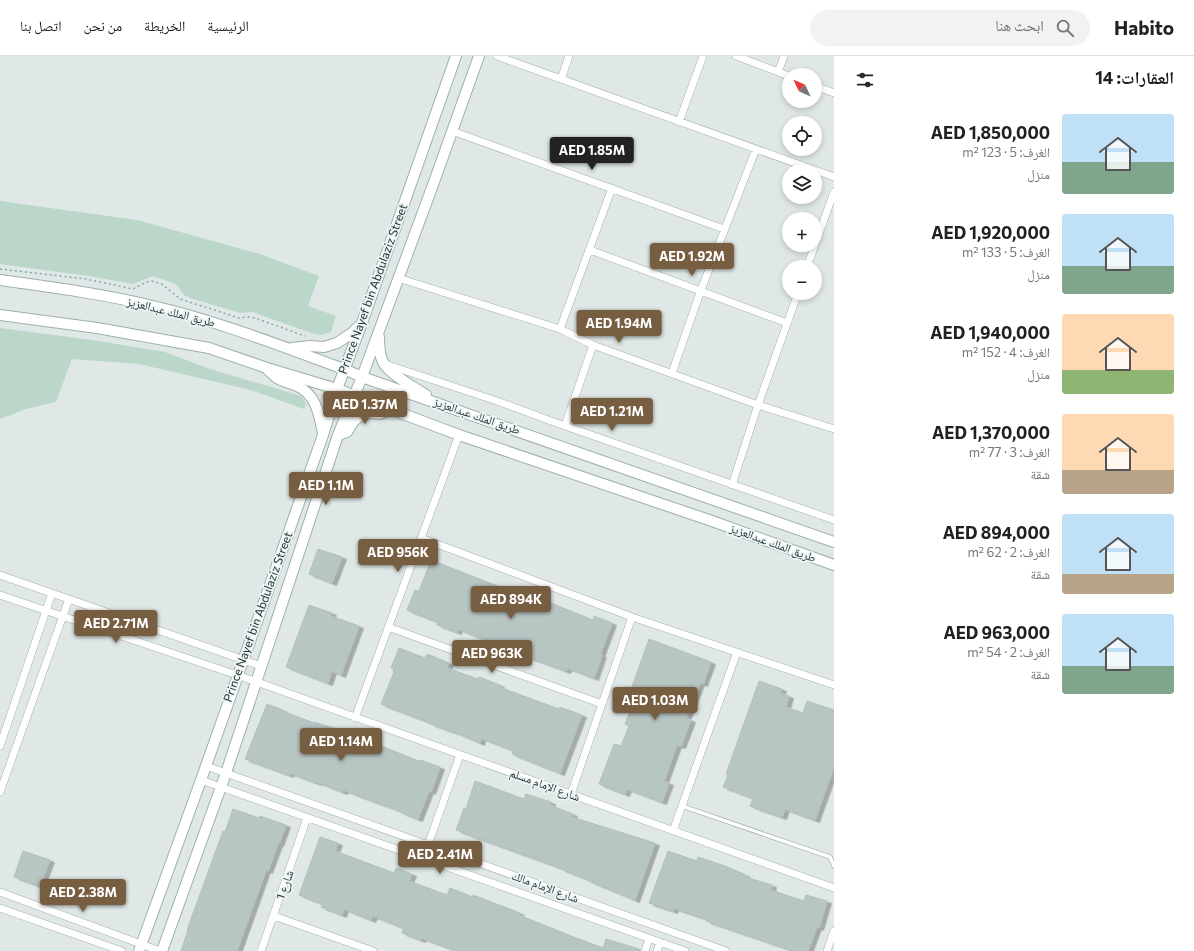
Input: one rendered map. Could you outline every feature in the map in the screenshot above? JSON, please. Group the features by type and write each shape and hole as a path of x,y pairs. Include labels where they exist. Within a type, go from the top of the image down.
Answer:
{"main road":[{"name":"Prince Nayef bin Abdulaziz Street","path":"140,948 206,766 323,435 344,369 362,323 456,56"},
{"name":"Prince Nayef bin Abdulaziz Street","path":"161,951 226,773 338,435 355,395 479,56"},
{"name":"طريق الملك عبدالعزيز","path":"0,280 92,294 154,306 218,324 834,542"},
{"name":"طريق الملك عبدالعزيز","path":"0,314 97,328 209,348 267,368 355,395 459,435 704,518 834,565"},
{"path":"288,349 310,346 324,347 337,342 352,333 362,323"},
{"path":"380,327 378,349 383,363 393,373 438,402"},
{"path":"267,368 278,379 298,386 312,398 316,405 323,435"},
{"path":"338,435 347,432 353,422 361,415 370,412 380,414 391,409"}],"street":[{"path":"497,56 834,177"},
{"path":"561,79 568,56"},
{"path":"679,122 704,56"},
{"path":"736,56 782,73"},
{"path":"778,72 784,56"},
{"path":"822,89 834,93"},
{"path":"452,131 724,229"},
{"path":"672,373 701,290 756,149"},
{"path":"560,330 612,188"},
{"path":"810,260 834,192"},
{"path":"590,250 787,323"},
{"path":"398,278 560,330 593,344 758,405 834,429"},
{"path":"732,485 758,405 795,300"},
{"path":"565,426 593,344"},
{"path":"383,363 497,400 565,426 834,520"},
{"path":"355,718 459,435"},
{"path":"421,538 632,617 834,685"},
{"path":"0,575 261,666"},
{"path":"0,746 52,593"},
{"name":"شارع الإمام مسلم","path":"0,595 237,675 834,888"},
{"path":"0,792 69,599"},
{"path":"571,794 632,617"},
{"path":"388,627 602,704"},
{"path":"673,831 737,652"},
{"path":"423,859 460,755"},
{"name":"شارع الإمام مالك","path":"206,766 726,951"},
{"name":"شارع الإمام مالك","path":"201,780 685,951"},
{"name":"شارع 1","path":"261,951 307,818"},
{"path":"0,892 140,948 161,951"},
{"path":"0,908 122,951"},
{"path":"274,916 373,951"},
{"path":"827,951 834,931"},
{"path":"645,951 649,938"},
{"path":"657,951 660,942"}],"lane":[{"path":"682,806 830,857 834,866"}],"green space":[{"path":"0,201 137,220 260,254 319,276 308,306 336,316 331,332 321,335 311,333 252,312 240,313 190,298 184,295 176,284 153,276 133,284 89,276 0,264"},
{"path":"0,328 92,340 165,352 210,369 301,396 304,399 305,407 304,409 251,390 139,364 72,359 56,402 26,409 0,419"}],"building":[{"path":"318,549 342,557 332,583 309,574"},
{"path":"431,560 510,591 511,590 537,599 538,598 593,620 594,616 612,623 600,655 602,655 594,678 568,668 566,671 517,653 518,650 458,629 457,632 437,625 438,622 407,610 415,590 419,591"},
{"path":"309,605 332,613 331,616 359,626 341,675 332,671 328,683 286,667"},
{"path":"649,639 711,662 703,684 700,683 686,718 691,720 681,746 677,745 664,781 669,783 662,802 627,789 625,794 599,784 614,744 621,746 629,726 625,724 636,695 630,692"},
{"path":"399,648 425,658 427,654 449,663 447,668 478,679 479,677 500,685 499,687 559,709 560,707 582,715 560,773 512,754 513,750 481,738 480,743 381,704 394,672 394,669 391,668"},
{"path":"759,681 782,689 780,693 789,696 786,707 803,713 807,701 834,710 834,767 815,820 785,809 782,817 750,806 753,798 723,787 728,775 726,774"},
{"path":"267,704 314,723 340,730 419,761 420,760 440,767 431,792 429,791 418,819 400,812 401,811 344,790 343,792 245,759"},
{"path":"475,781 524,799 526,794 551,802 550,805 573,814 572,817 655,843 635,900 561,868 456,830 464,808 466,809"},
{"path":"233,809 286,825 268,871 266,870 237,951 181,951 187,930 223,831 225,832"},
{"path":"320,837 338,843 335,851 394,873 396,868 412,874 409,881 447,895 450,888 473,897 473,895 603,948 606,939 639,949 638,951 457,951 422,938 421,940 402,933 404,928 373,916 371,920 344,909 342,915 321,907 323,904 299,895"},
{"path":"23,851 50,860 40,886 14,877"},
{"path":"668,851 697,861 698,857 725,866 746,875 745,877 772,885 771,890 804,901 806,895 827,901 819,928 817,927 808,951 790,951 786,948 706,921 707,919 674,908 673,911 649,903"}]}
